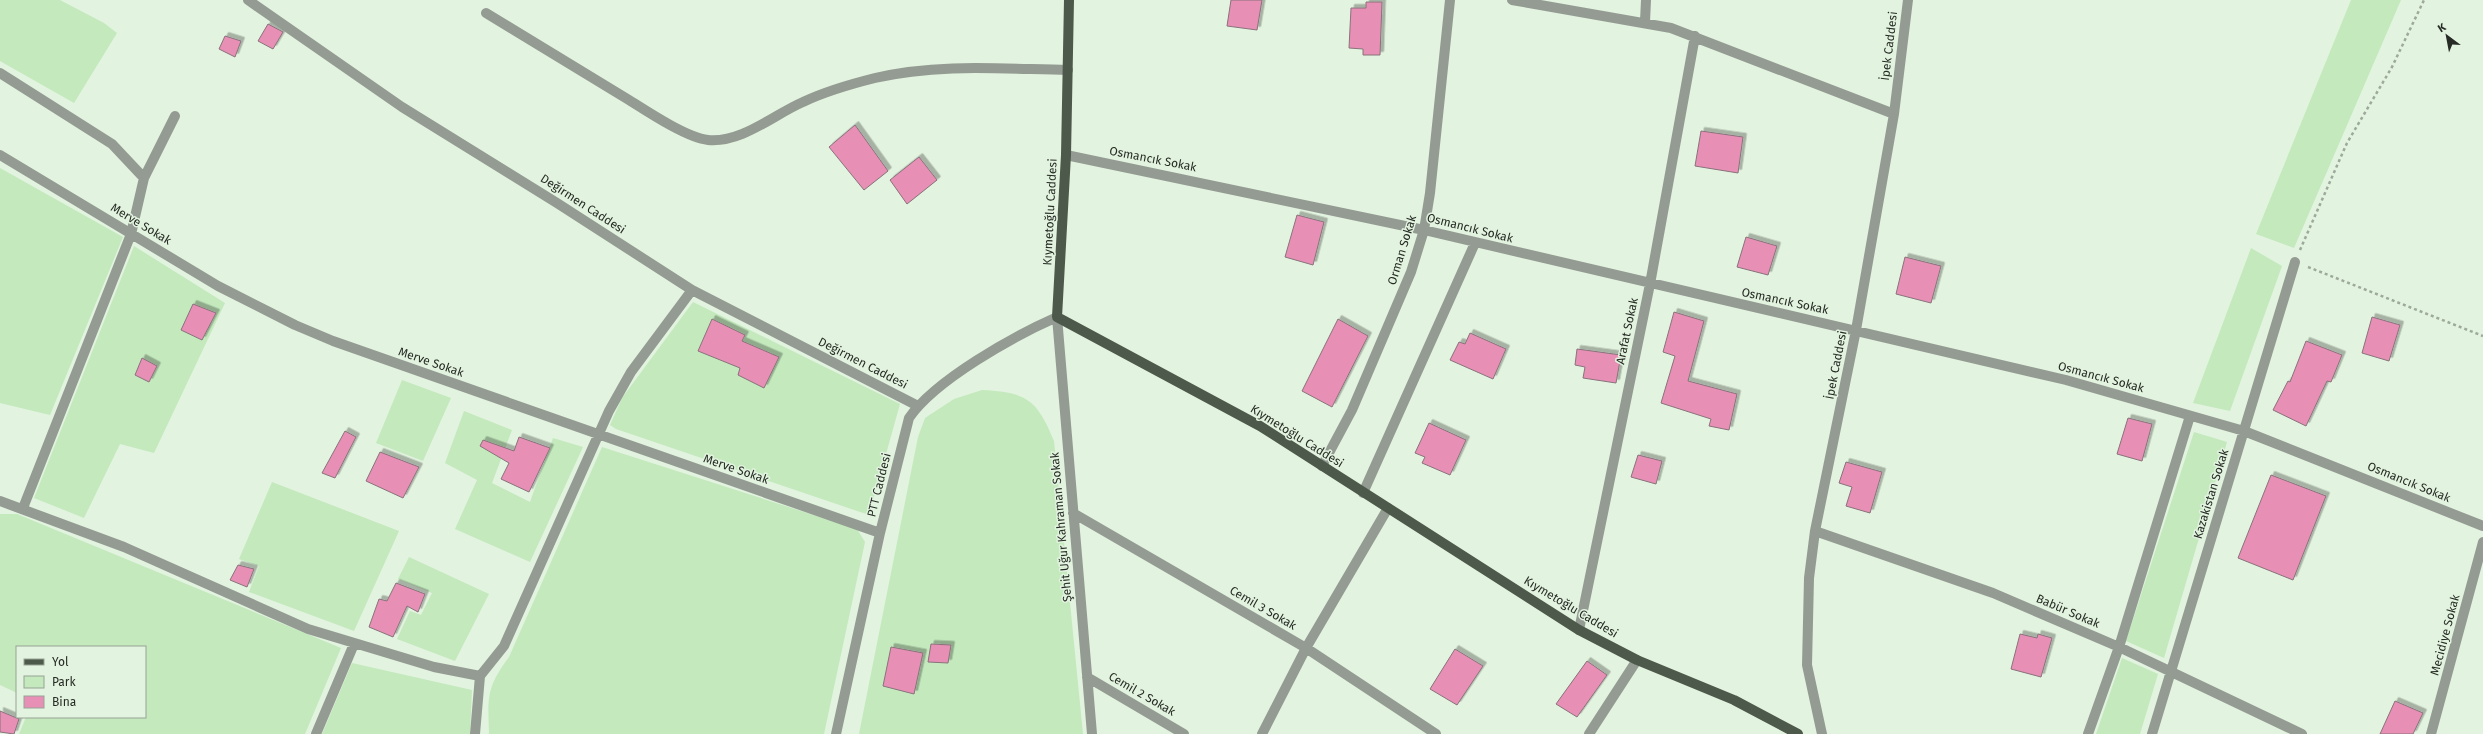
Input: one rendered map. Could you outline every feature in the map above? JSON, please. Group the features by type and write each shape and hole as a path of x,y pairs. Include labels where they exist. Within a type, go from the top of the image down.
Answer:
{"main road":[{"name":"Kıymetoğlu Caddesi","path":"1069,0 1066,155 1056,317 1260,426 1579,630 1637,660 1734,700 1798,734"}],"street":[{"name":"Değirmen Caddesi","path":"248,0 402,106 692,290 918,406"},
{"name":"Orman Sokak","path":"1322,466 1355,403 1411,272 1424,230 1430,193 1450,0"},
{"path":"1512,0 1646,22 1695,36 1894,114"},
{"path":"1646,0 1646,22"},
{"name":"İpek Caddesi","path":"1822,734 1807,665 1809,578 1815,531 1856,330 1894,114 1908,0"},
{"path":"486,13 651,114 697,138 707,140 718,140 740,135 803,102 877,78 920,71 965,68 1068,70"},
{"name":"Arafat Sokak","path":"1579,630 1650,284 1695,36"},
{"path":"0,73 112,144 144,178"},
{"path":"23,508 132,234 144,178 175,116"},
{"name":"Merve Sokak","path":"0,155 218,286 295,325 333,342 880,533"},
{"name":"Osmancık Sokak","path":"1066,155 1424,230 2066,380 2244,431 2483,526"},
{"path":"1364,493 1475,243"},
{"name":"Kazakistan Sokak","path":"2152,734 2295,262"},
{"path":"476,734 480,676 504,646 598,434 631,372 692,290"},
{"name":"PTT Caddesi","path":"836,734 880,533 905,430 918,406 935,390 1028,330 1056,317"},
{"name":"Şehit Uğur Kahraman Sokak","path":"1056,317 1092,734"},
{"path":"2088,734 2119,647 2190,416"},
{"path":"0,501 23,508 187,574 282,618 354,644 434,667 480,676"},
{"path":"1262,734 1306,648 1388,508"},
{"name":"Cemil 3 Sokak","path":"1073,513 1306,648 1436,734"},
{"name":"Babür Sokak","path":"1815,531 1993,593 2119,647 2302,734"},
{"name":"Mecidiye Sokak","path":"2431,734 2483,542"},
{"path":"316,734 354,644"},
{"path":"1589,734 1637,660"},
{"name":"Cemil 2 Sokak","path":"1087,677 1184,734"}],"path":[{"path":"2424,0 2395,61 2347,143 2295,262 2483,336"}],"green space":[{"path":"0,0 60,0 104,23 117,33 74,103 0,61"},
{"path":"2351,0 2401,0 2294,248 2256,234"},
{"path":"0,168 123,237 50,415 0,403"},
{"path":"134,246 225,303 154,453 120,444 84,518 34,498"},
{"path":"2251,248 2282,266 2230,411 2193,403"},
{"path":"693,302 900,404 869,515 616,429 610,425 622,398"},
{"path":"402,380 451,398 423,461 376,443"},
{"path":"982,390 1009,393 1028,400 1042,416 1054,441 1083,734 859,734 918,437 925,418 954,399"},
{"path":"464,411 512,430 492,483 530,502 553,438 583,447 530,562 455,529 477,480 445,463"},
{"path":"2194,432 2227,442 2164,658 2126,641"},
{"path":"602,447 857,529 865,542 824,734 489,734 488,711 492,685 509,657"},
{"path":"272,482 399,531 354,631 249,592 259,566 239,559"},
{"path":"0,514 17,514 341,648 305,734 19,734 26,718 146,718 146,646 16,646 16,693 0,685"},
{"path":"409,557 489,594 455,661 397,639 410,611 421,615 432,593 398,579"},
{"path":"2122,658 2158,674 2140,734 2096,734"},
{"path":"352,663 472,690 470,734 322,734"}],"building":[{"path":"1231,0 1262,0 1257,30 1227,26"},
{"path":"1366,2 1382,2 1380,55 1363,55 1363,49 1349,48 1351,8 1366,8"},
{"path":"268,24 283,32 273,49 258,41"},
{"path":"225,36 241,41 235,57 219,49"},
{"path":"855,125 888,171 864,190 829,147"},
{"path":"1701,131 1743,137 1738,173 1695,166"},
{"path":"919,157 937,180 907,204 890,180"},
{"path":"1297,215 1324,222 1313,265 1285,257"},
{"path":"1746,237 1777,246 1768,275 1737,267"},
{"path":"1905,257 1941,266 1931,303 1896,294"},
{"path":"193,304 216,313 202,340 181,330"},
{"path":"1674,312 1704,321 1688,381 1737,394 1729,430 1709,426 1711,419 1661,403 1675,356 1663,352"},
{"path":"2372,317 2400,325 2389,361 2362,353"},
{"path":"712,319 745,335 742,341 779,357 764,388 738,375 740,368 698,351"},
{"path":"1338,319 1368,336 1332,407 1302,391"},
{"path":"1470,333 1506,349 1493,379 1450,360 1459,342 1465,344"},
{"path":"2306,341 2342,355 2331,382 2327,381 2306,426 2273,410 2288,381 2290,382"},
{"path":"1577,349 1621,355 1616,383 1583,378 1585,367 1575,365"},
{"path":"142,358 157,366 149,382 135,375"},
{"path":"2128,418 2152,424 2142,461 2117,454"},
{"path":"1429,423 1466,440 1450,475 1422,463 1425,457 1415,453"},
{"path":"345,431 356,437 335,478 322,473"},
{"path":"519,437 550,448 529,492 501,479 509,463 480,446 483,440 514,451"},
{"path":"380,452 419,467 403,498 366,481"},
{"path":"1638,455 1662,461 1656,484 1631,477"},
{"path":"1846,462 1882,472 1870,513 1846,506 1852,487 1839,483"},
{"path":"2271,475 2326,496 2293,580 2238,558"},
{"path":"238,565 254,569 247,587 230,580"},
{"path":"396,583 425,594 418,612 407,606 393,637 369,627 379,599 387,601"},
{"path":"2020,634 2037,638 2038,634 2052,638 2041,677 2011,669"},
{"path":"931,644 951,645 948,663 928,662"},
{"path":"891,647 923,653 914,694 883,686"},
{"path":"1455,649 1483,666 1457,705 1430,689"},
{"path":"1587,661 1607,675 1577,717 1556,704"},
{"path":"2395,701 2423,713 2413,734 2380,734"},
{"path":"0,711 19,719 14,734 0,732"}]}
